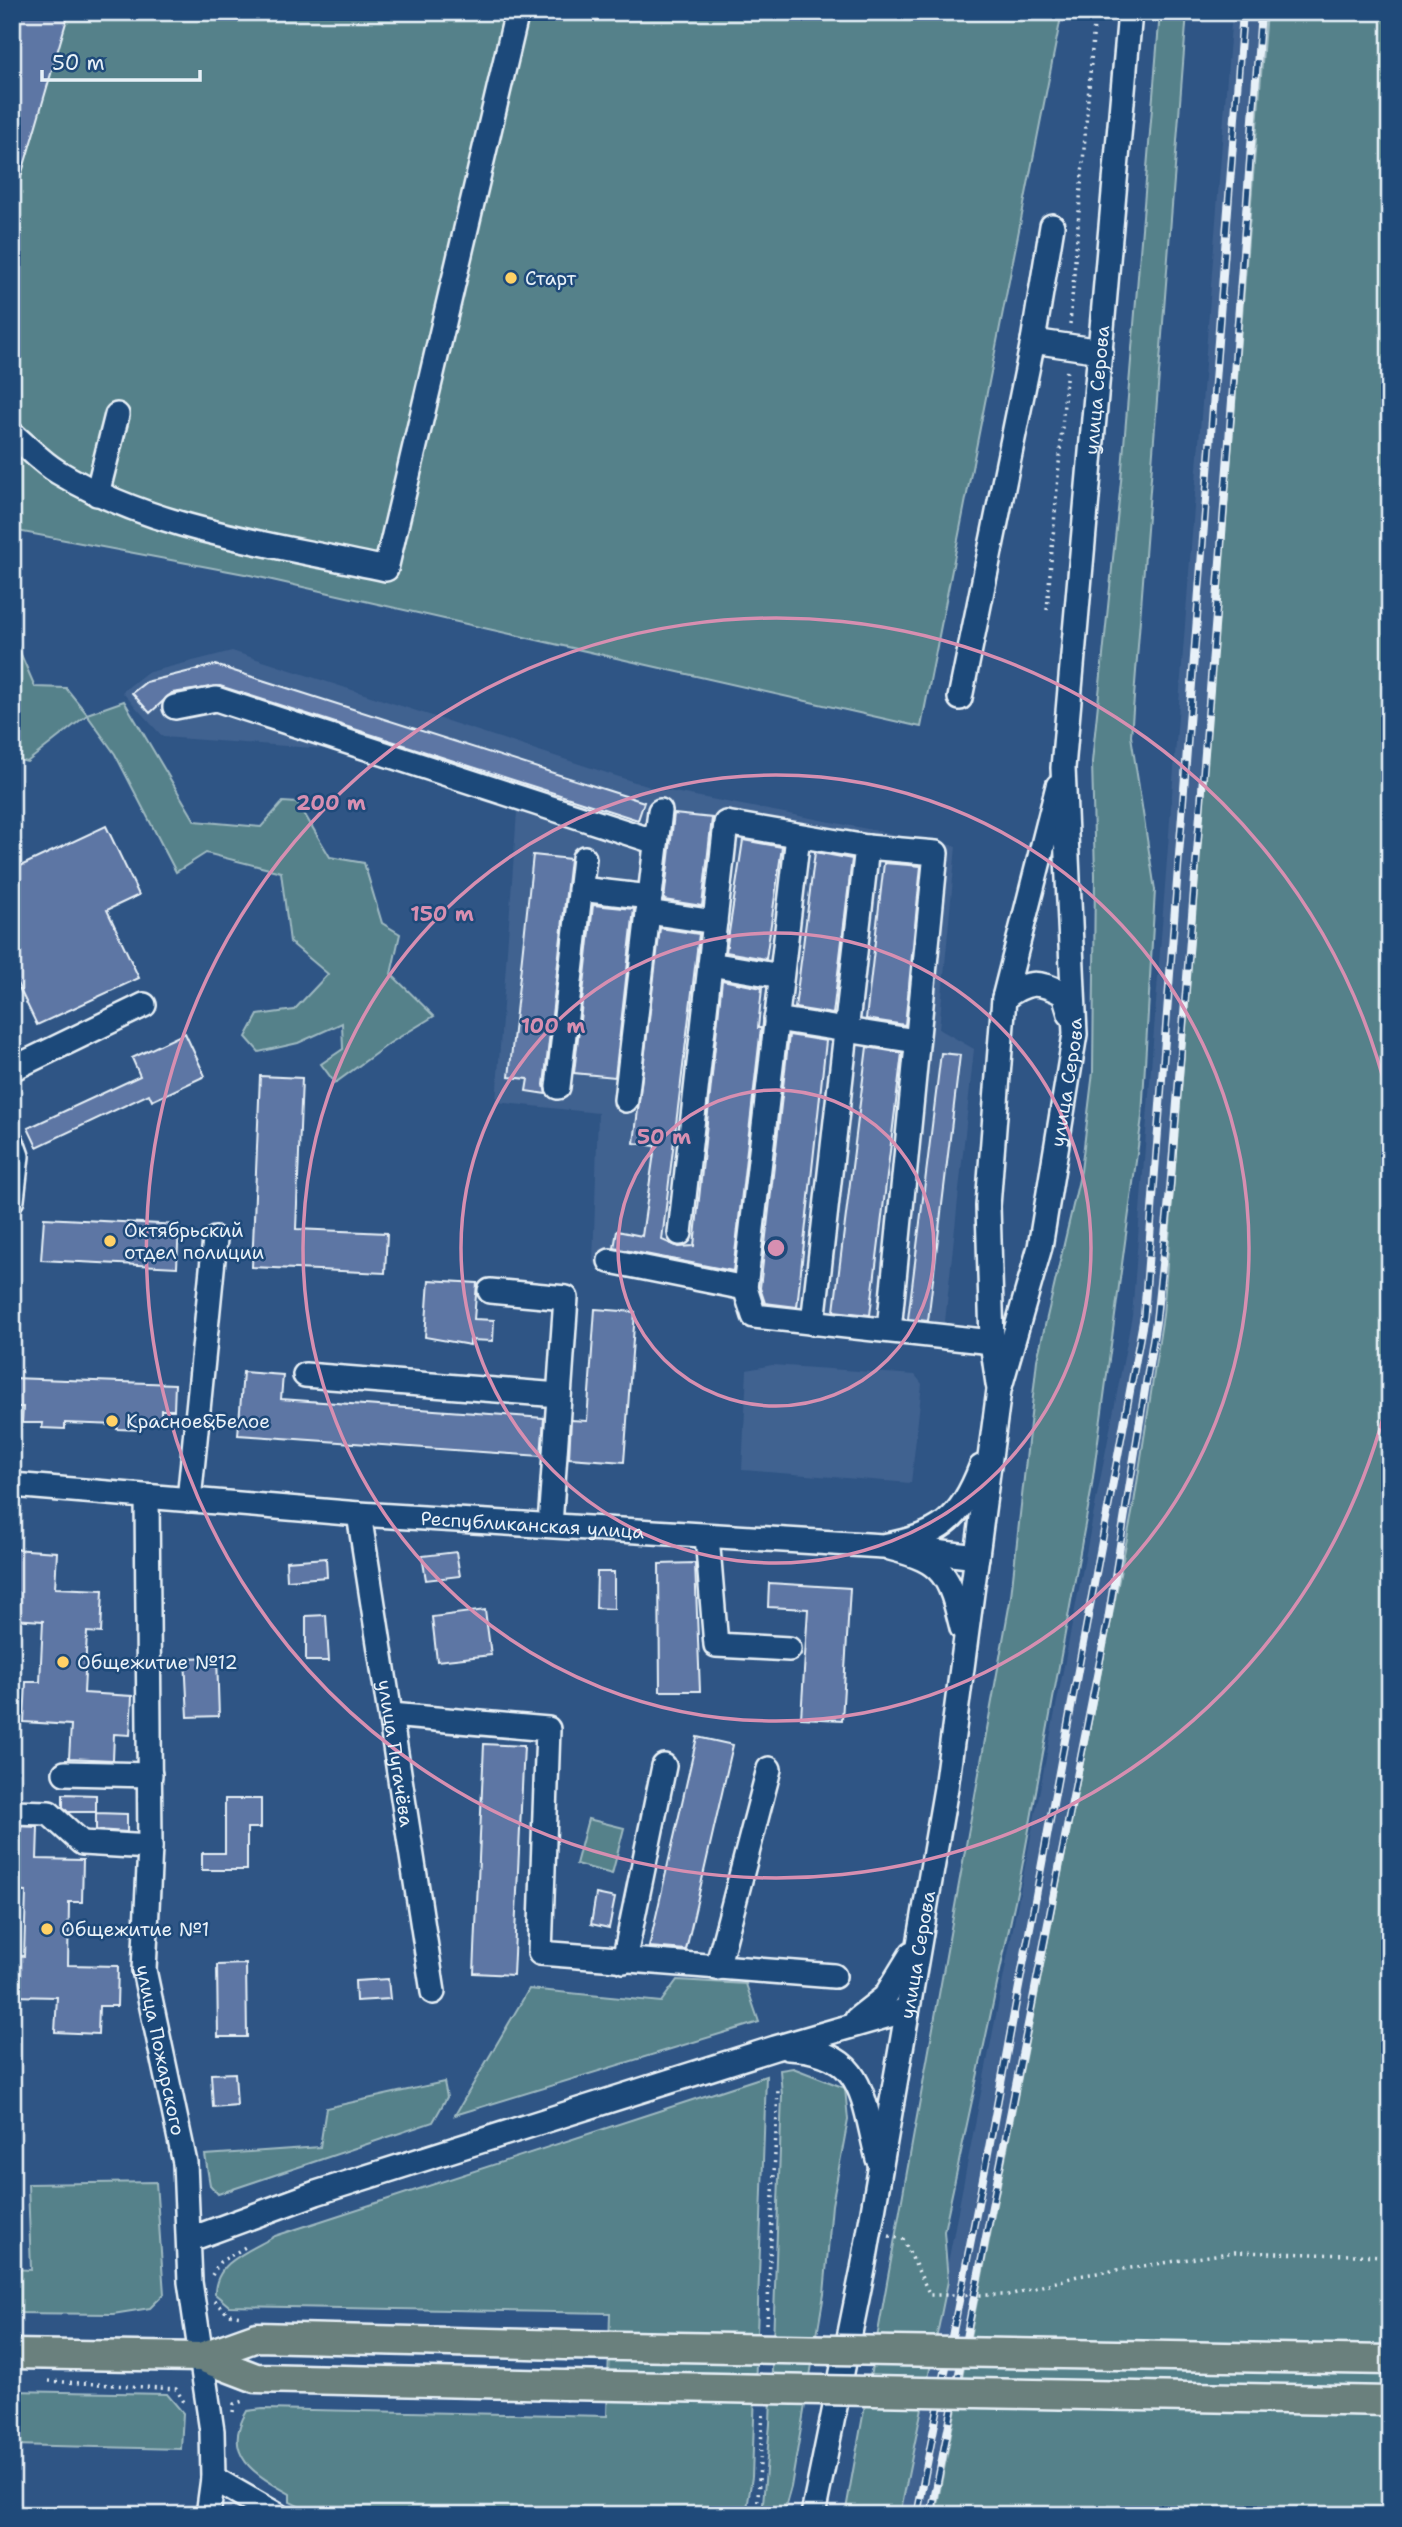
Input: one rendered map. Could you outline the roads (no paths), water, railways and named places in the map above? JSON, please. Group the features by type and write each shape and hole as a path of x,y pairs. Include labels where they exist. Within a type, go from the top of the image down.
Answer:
{"main road":[{"path":"201,2357 257,2337 1390,2360"},
{"path":"12,2354 201,2357 256,2378 1390,2401"}],"street":[{"path":"12,434 55,470 97,494 162,520 386,569 517,12"},
{"name":"улица Серова","path":"813,2515 869,2233 946,1788 999,1391 1040,1247 1075,1034 1063,768 1130,12"},
{"path":"960,698 1033,341 1052,226"},
{"path":"1033,341 1101,351"},
{"path":"97,494 117,415"},
{"path":"175,707 216,699 656,842"},
{"name":"улица Серова","path":"999,1391 992,1342 988,1206 1004,998 1041,844 1063,768"},
{"path":"626,1100 660,810"},
{"path":"680,1233 726,823 867,847 936,853 889,1331"},
{"path":"798,836 745,1288 754,1316 992,1342"},
{"path":"813,1323 844,1030 867,847"},
{"path":"558,1087 584,858"},
{"path":"580,890 715,922"},
{"path":"710,964 781,976"},
{"path":"1004,998 1022,985 1046,985 1064,994 1075,1034"},
{"path":"12,1069 144,1005"},
{"path":"776,1019 916,1041"},
{"path":"12,1142 17,1156 12,1200"},
{"path":"189,1500 215,1239"},
{"path":"610,1261 745,1288"},
{"path":"491,1291 566,1298 550,1525"},
{"path":"305,1375 559,1395"},
{"name":"Республиканская улица","path":"12,1485 359,1514 883,1546 923,1538 947,1522 972,1493 994,1434"},
{"name":"улица Пожарского","path":"147,1497 150,1847 144,1970 185,2163 191,2239 190,2282 212,2431 213,2478 208,2515"},
{"name":"улица Пугачёва","path":"359,1514 433,1992"},
{"path":"707,1536 716,1644 789,1649"},
{"path":"883,1546 977,1558"},
{"path":"883,1546 919,1555 940,1567 952,1587 966,1643"},
{"path":"391,1715 548,1729 540,1953 834,1976"},
{"path":"624,1961 664,1766"},
{"path":"717,1968 769,1769"},
{"path":"65,1773 150,1775"},
{"path":"12,1812 49,1813 82,1843 150,1847"},
{"path":"839,2030 871,2011 885,1997 919,1941"},
{"path":"191,2239 316,2193 775,2048 907,2010"},
{"path":"775,2048 811,2049 836,2057 849,2068 861,2092 880,2169"},
{"path":"213,2478 277,2515"}],"railway":[{"path":"917,2515 988,2153 1144,1316 1243,12"},
{"path":"931,2515 1108,1620 1156,1321 1170,1190 1261,12"}],"place":[{"name":"Старт","path":"511,278"},
{"name":"Октябрьский отдел полиции","path":"110,1241"},
{"name":"Красное&Белое","path":"112,1421"},
{"name":"Общежитие №12","path":"63,1662"},
{"name":"Общежитие №1","path":"47,1929"}]}
